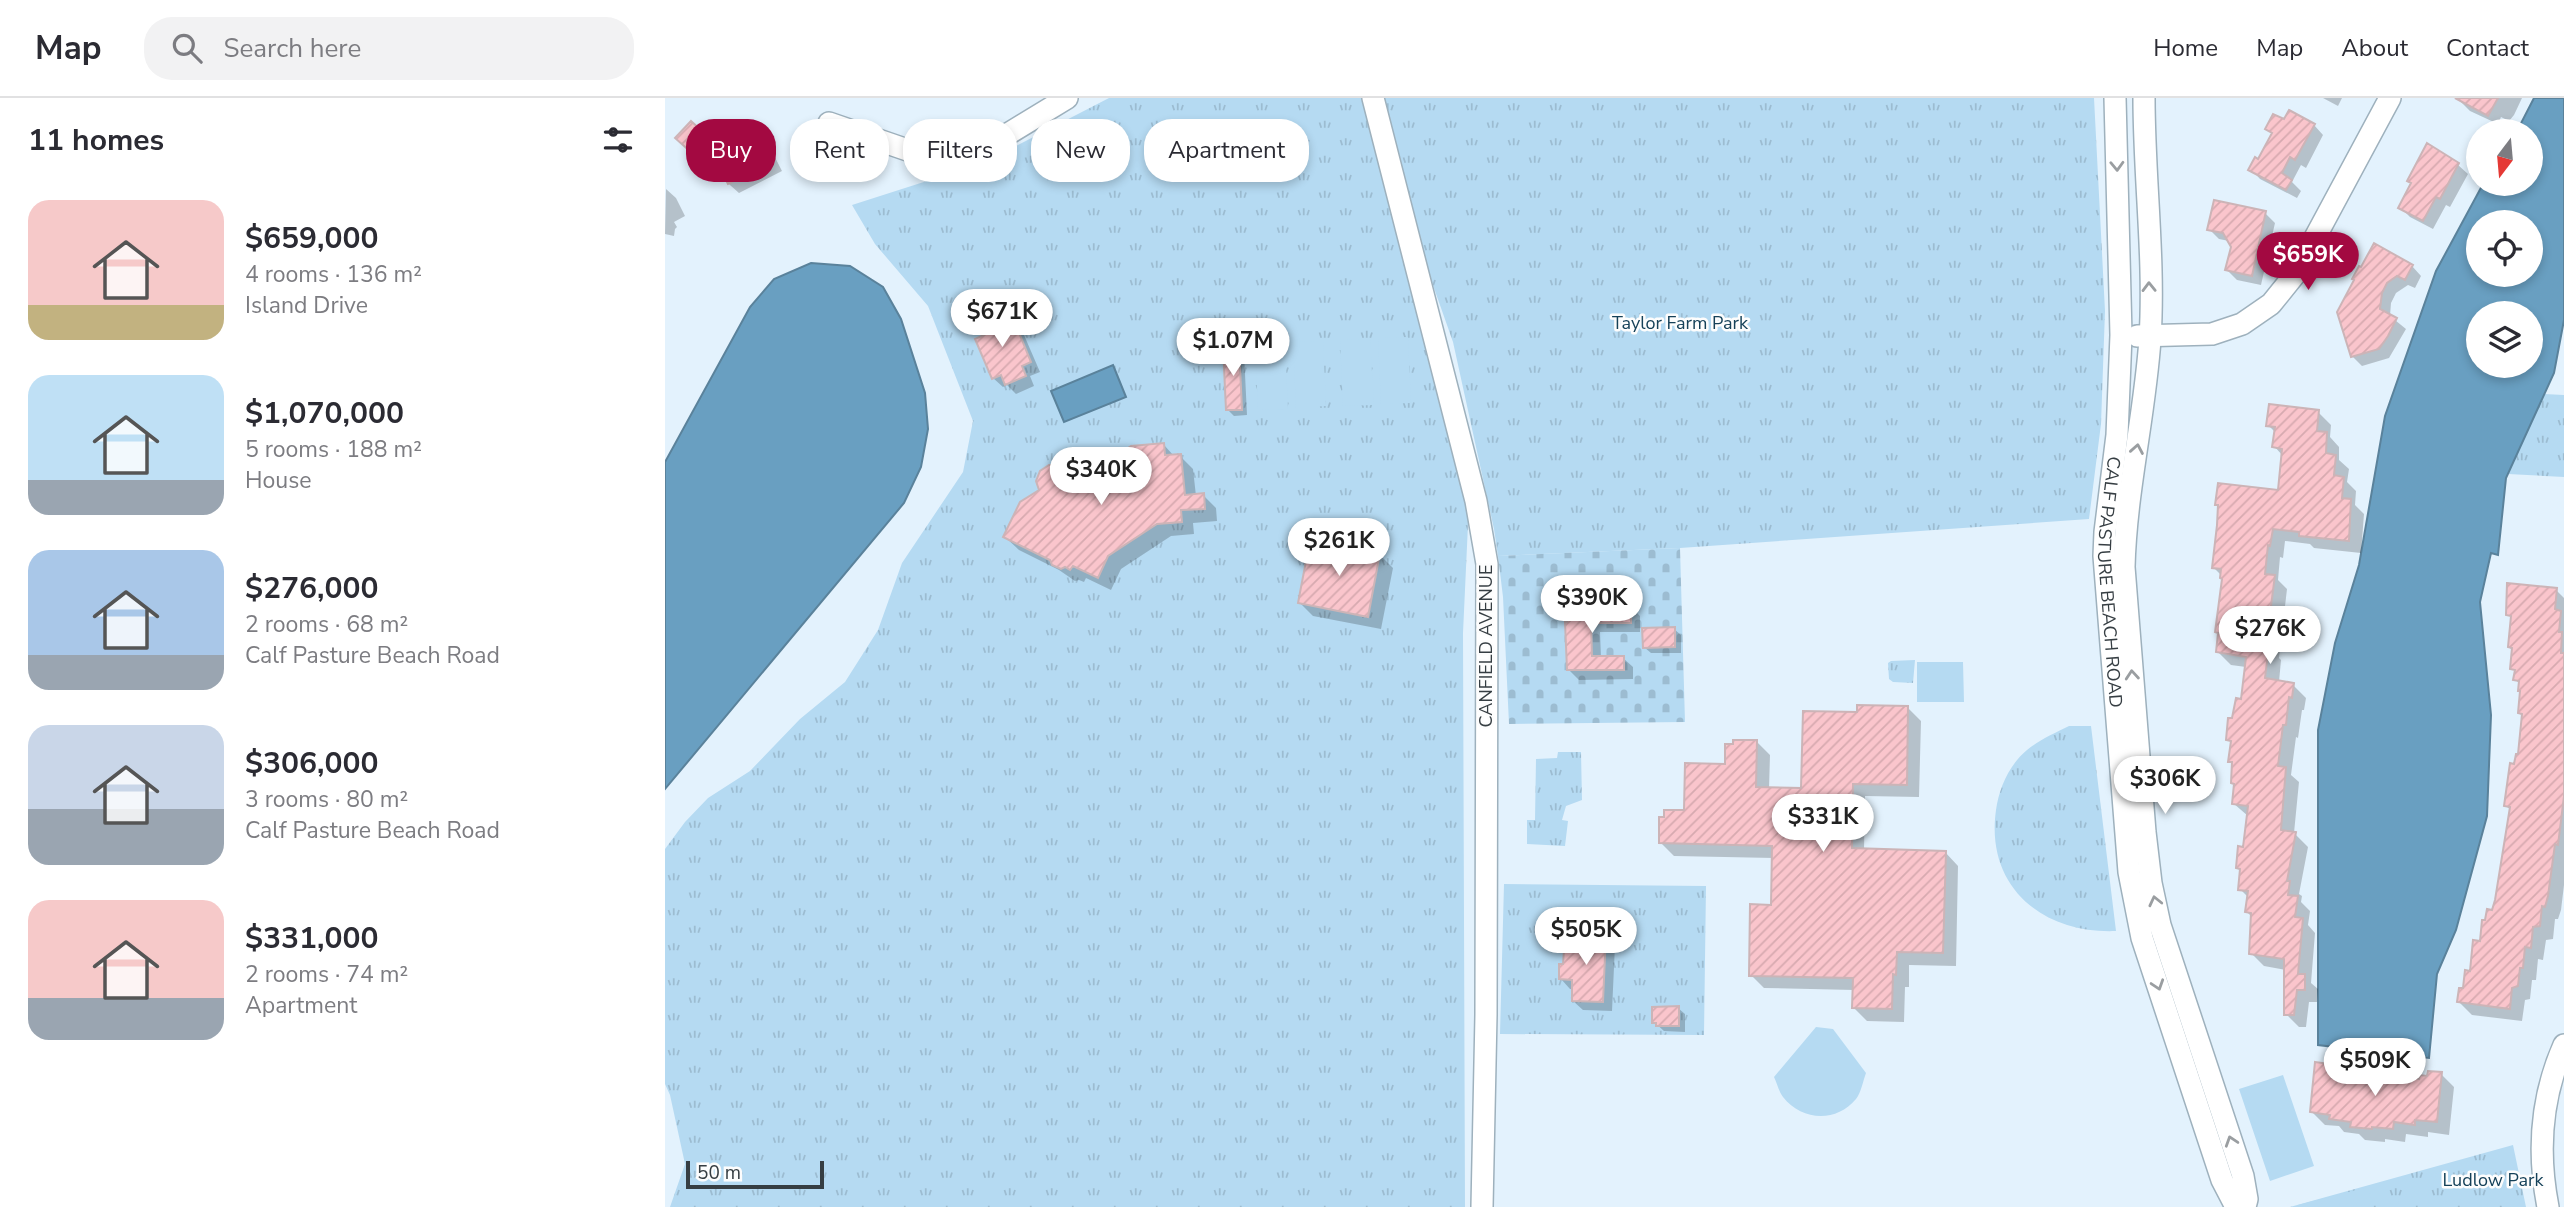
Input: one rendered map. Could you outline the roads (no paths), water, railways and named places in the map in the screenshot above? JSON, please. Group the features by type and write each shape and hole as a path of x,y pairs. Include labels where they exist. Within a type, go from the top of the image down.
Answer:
{"street":[{"path":"889,144 919,154 956,156 1003,137 1067,98"},
{"name":"CANFIELD AVENUE","path":"1373,98 1476,501 1487,564 1486,1015 1482,1207"},
{"name":"CALF PASTURE BEACH ROAD","path":"2115,98 2121,335 2117,435 2104,556 2129,872 2243,1176 2247,1199 2245,1207"},
{"name":"CALF PASTURE BEACH ROAD","path":"2144,98 2150,337 2144,404 2125,533 2125,567 2151,883 2152,936 2222,1180 2238,1207"},
{"path":"2121,335 2150,337 2212,334 2242,324 2271,304 2296,274 2390,98"},
{"path":"2548,1207 2540,1153 2554,1108 2556,1064 2564,1045"}],"park label":[{"name":"Taylor Farm Park","path":"1680,323"},
{"name":"Ludlow Park","path":"2493,1180"}]}
